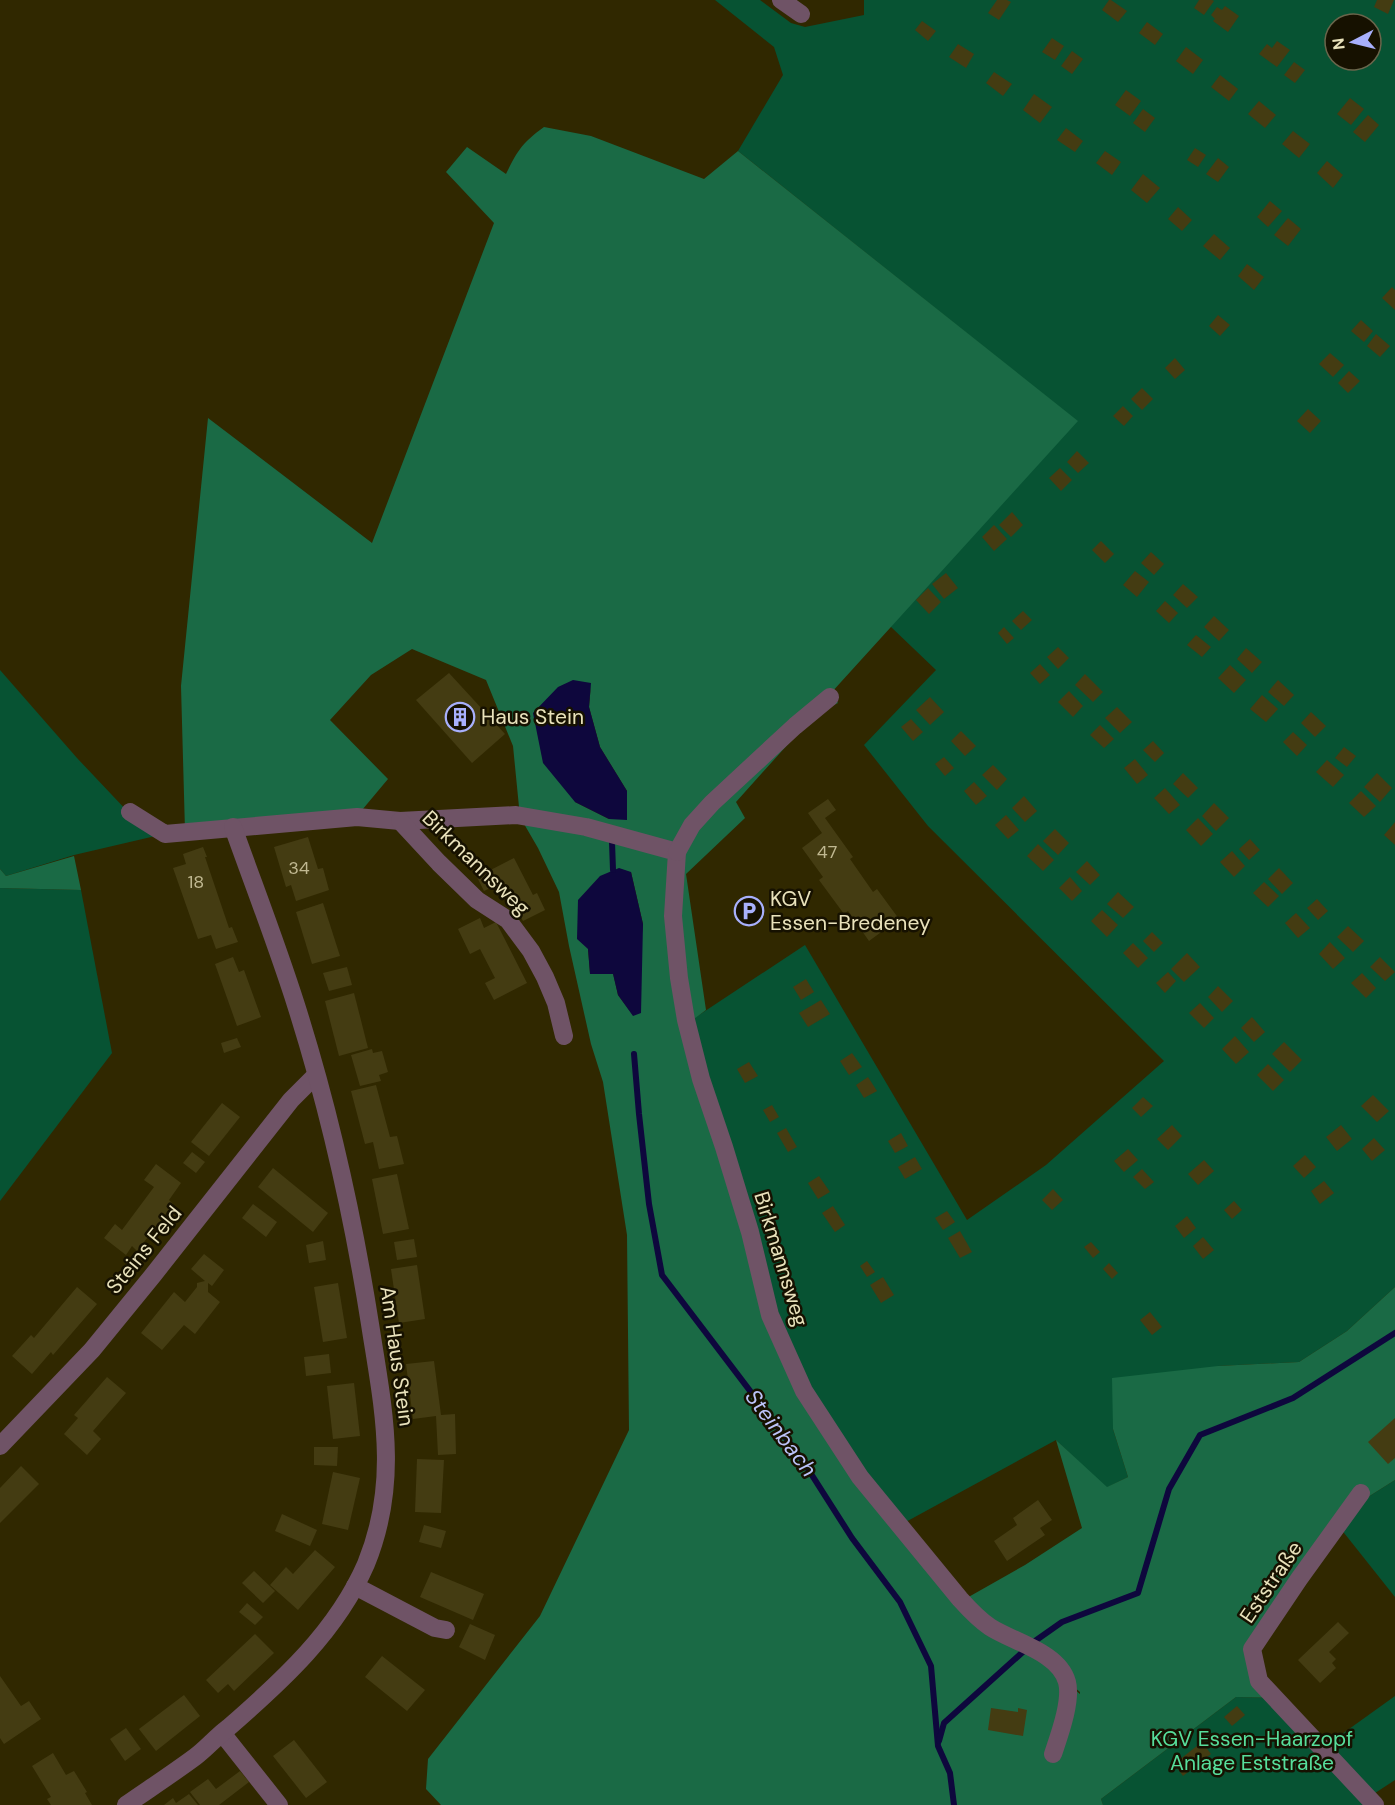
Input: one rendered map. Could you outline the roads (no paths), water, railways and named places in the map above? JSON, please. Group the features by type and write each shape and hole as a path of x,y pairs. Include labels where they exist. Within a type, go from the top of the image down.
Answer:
{"street":[{"path":"781,0 801,15"},
{"name":"Birkmannsweg","path":"830,697 795,726 712,803 692,825 677,852 673,916 679,978 690,1000 701,1078 750,1232 770,1315 804,1391 860,1476 973,1614 991,1627 1034,1648 1062,1671 1068,1683 1067,1702 1053,1754"},
{"name":"Birkmannsweg","path":"130,812 165,834 357,817 400,821 516,815 586,827 677,852"},
{"name":"Birkmannsweg","path":"400,821 477,900 508,921 531,951 556,1003 564,1036"},
{"name":"Am Haus Stein","path":"126,1805 197,1756 262,1698 310,1650 330,1626 355,1586 377,1532 384,1503 387,1466 386,1425 360,1264 339,1165 296,1005 233,827"},
{"name":"Steins Feld","path":"0,1446 92,1350 291,1100 316,1075"},
{"name":"Eststraße","path":"1361,1492 1252,1649 1259,1682 1375,1805"},
{"path":"355,1586 435,1628 446,1630"},
{"path":"222,1733 279,1805"}],"waterway":[{"path":"612,842 613,870"},
{"name":"Steinbach","path":"634,1054 649,1204 662,1275 801,1458 852,1538 900,1602 931,1666 938,1746 950,1773 954,1805"},
{"path":"939,1741 944,1723 1035,1641 1062,1622 1138,1593 1169,1489 1200,1435 1293,1398 1395,1333"}],"place":[{"name":"Haus Stein","path":"460,717"},
{"name":"KGV Essen-Bredeney","path":"749,911"}],"park label":[{"name":"KGV Essen-Haarzopf Anlage Eststraße","path":"1252,1751"}]}
